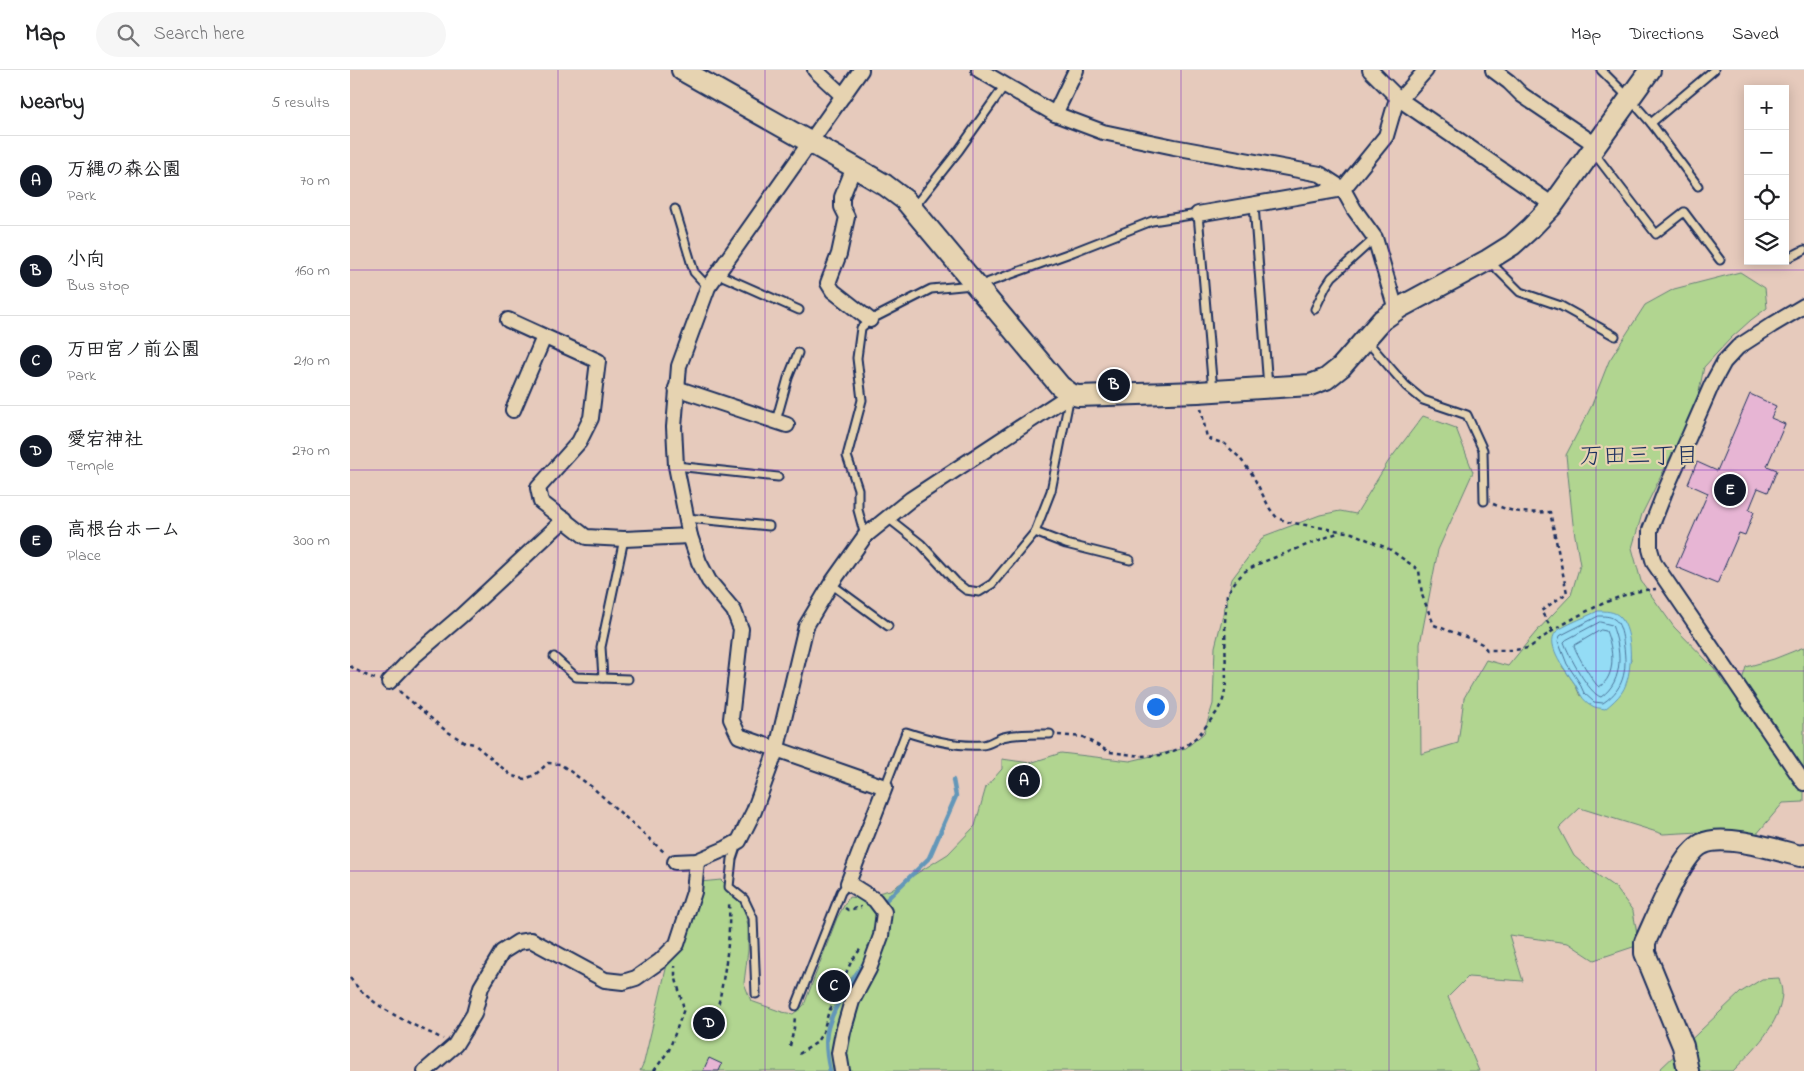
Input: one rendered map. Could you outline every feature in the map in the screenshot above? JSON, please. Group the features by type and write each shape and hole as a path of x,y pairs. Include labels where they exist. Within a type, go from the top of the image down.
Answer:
{"street":[{"path":"682,70 885,185 905,200 1060,386 1070,394 1089,396 1205,392 1310,384 1326,379 1341,367 1382,320 1399,308 1512,245 1553,205 1650,70"},
{"path":"815,70 843,96"},
{"path":"842,1071 839,1053 843,1032 852,1001 869,969 881,936 884,912 875,900 848,883 885,786 739,736 731,719 741,630 734,611 708,581 690,536 676,466 674,427 679,366 708,287 861,70"},
{"path":"979,70 1055,114 1112,134 1174,148 1320,174 1343,189 1354,209 1376,238 1394,303 1399,308"},
{"path":"1055,114 1076,70"},
{"path":"1370,70 1399,99 1553,205"},
{"path":"1198,214 1343,189 1386,136 1395,105 1399,99 1426,70"},
{"path":"1493,70 1522,95 1594,148"},
{"path":"854,167 842,197 842,207 847,217 839,254 828,283 833,290 870,320"},
{"path":"1804,306 1738,347 1724,362 1712,384 1650,530 1650,549 1654,563 1804,784"},
{"path":"508,320 598,361 591,418 578,442 538,488 542,502 586,536 624,539 690,536"},
{"path":"513,410 544,336"},
{"path":"676,388 782,423"},
{"path":"675,862 697,861 739,841 754,811 778,748 806,626 831,584 865,536 911,499 1070,394"},
{"path":"389,682 412,657 461,616 565,519"},
{"path":"1688,1071 1684,1046 1644,953 1645,942 1680,870 1691,852 1703,843 1720,840 1745,843 1800,856 1804,855"},
{"path":"425,1071 455,1045 474,1014 481,988 502,952 518,942 530,940 605,980 623,982 636,978 660,961 677,944 694,892 697,861"}],"lane":[{"path":"1601,70 1630,98 1651,123 1698,186"},
{"path":"1651,123 1714,70"},
{"path":"912,210 959,150 1005,85"},
{"path":"1594,148 1656,234 1684,212 1720,260"},
{"path":"1254,205 1268,387"},
{"path":"676,209 694,272 708,287"},
{"path":"865,536 858,510 858,489 847,456 862,400 857,358 858,337 861,328 870,320 931,289 976,285 1074,252 1152,221 1198,214 1205,392"},
{"path":"1315,309 1332,277 1376,238"},
{"path":"1789,258 1804,250"},
{"path":"1488,260 1520,292 1561,306 1615,336"},
{"path":"718,274 799,310"},
{"path":"1365,338 1406,386 1424,400 1467,415 1483,450 1484,502"},
{"path":"782,423 788,378 798,353"},
{"path":"888,518 921,544 957,583 966,590 979,592 992,584 1035,532 1051,491 1070,394"},
{"path":"676,466 778,477"},
{"path":"687,518 769,526"},
{"path":"1035,532 1066,544 1130,560"},
{"path":"603,678 601,646 624,539"},
{"path":"831,584 888,626"},
{"path":"554,657 576,677 628,678"},
{"path":"885,786 906,732 932,740 984,746 1003,737 1025,734 1050,734"},
{"path":"739,841 732,859 729,887 744,899 753,918 756,994"},
{"path":"796,1006 841,892 848,883"}],"path":[{"path":"1205,392 1207,438 1225,444 1240,457 1277,518 1288,522 1352,533 1371,540 1401,557 1419,570 1422,595 1434,625 1476,641 1487,650 1528,648 1553,631 1606,603 1632,592 1658,588"},
{"path":"1484,502 1521,513 1550,512 1567,593 1542,611 1553,631"},
{"path":"1050,734 1083,737 1109,752 1141,756 1163,756 1186,746 1199,735 1217,712 1223,700 1226,686 1224,622 1227,594 1235,582 1244,572 1258,564 1340,532"},
{"path":"350,666 363,674 389,682 445,730 464,742 474,744 512,776 525,780 536,775 548,764 560,764 592,787 675,862"},
{"path":"716,1011 727,963 730,906"},
{"path":"848,910 861,907 866,910"},
{"path":"799,1054 816,1043 823,1032 828,1014 851,962 866,942"},
{"path":"654,1071 669,1050 684,1009 675,975 677,944"},
{"path":"350,978 360,990 396,1017 455,1045"},
{"path":"790,1046 796,1006"}],"green space":[{"path":"1740,272 1765,288 1767,308 1731,338 1704,367 1696,406 1642,514 1632,548 1641,581 1674,627 1714,668 1726,686 1742,680 1746,667 1774,659 1804,647 1804,802 1783,803 1756,835 1718,831 1663,834 1580,808 1559,828 1574,856 1616,888 1633,911 1639,945 1594,960 1568,943 1509,935 1523,981 1468,977 1448,997 1479,1071 640,1071 644,1062 666,969 681,922 700,882 721,880 743,905 748,925 748,950 744,983 751,1001 793,1014 804,1005 837,918 849,897 857,898 890,890 948,854 975,826 986,787 1002,769 1002,759 1030,763 1061,753 1130,761 1186,748 1204,733 1213,704 1215,647 1232,579 1264,536 1320,515 1340,511 1356,514 1388,462 1423,416 1456,428 1473,472 1438,550 1420,644 1421,754 1458,743 1464,698 1486,660 1508,666 1536,632 1571,595 1580,565 1573,524 1566,455 1591,407 1609,361 1645,305 1674,289","holes":["1621,618 1627,633 1631,660 1580,696 1575,684 1562,666"]},
{"path":"1779,978 1782,993 1777,1015 1765,1036 1733,1071 1658,1071 1741,992 1762,979"}],"water":[{"path":"1598,611 1613,612 1620,617 1625,624 1630,643 1630,665 1626,685 1622,692 1605,709 1592,706 1583,699 1558,659 1553,644 1556,632"}],"building":[{"path":"1750,394 1776,406 1771,418 1785,424 1767,466 1777,470 1768,492 1758,488 1749,510 1754,512 1745,535 1739,533 1717,584 1676,567 1708,493 1688,484 1697,462 1717,471"},
{"path":"704,1010 723,1018 716,1036 696,1029"},
{"path":"709,1058 722,1064 719,1071 703,1071"}],"waterway":[{"path":"881,905 929,858 956,796 953,780"},
{"path":"830,1071 826,1042 829,1023 844,994 867,959"}],"place":[{"name":"小向","path":"1114,385"},
{"name":"高根台ホーム","path":"1730,490"},
{"name":"万縄の森公園","path":"1024,781"},
{"name":"万田宮ノ前公園","path":"834,986"},
{"name":"愛宕神社","path":"709,1023"}],"district":[{"name":"万田三丁目","path":"1639,455"}]}
